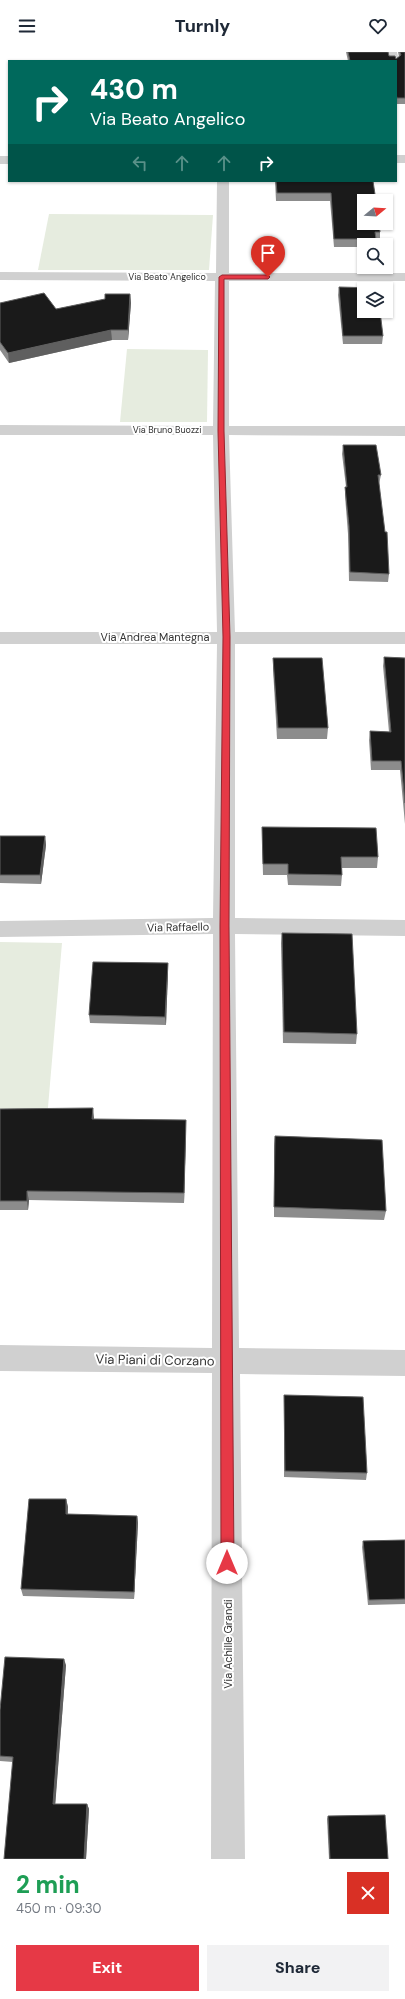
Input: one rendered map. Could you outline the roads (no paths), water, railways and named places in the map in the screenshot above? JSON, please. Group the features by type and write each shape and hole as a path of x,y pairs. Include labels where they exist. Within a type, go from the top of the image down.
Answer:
{"street":[{"name":"Via Achille Grandi","path":"223,182 221,431 226,637 224,926 228,1859"},
{"name":"Via Beato Angelico","path":"0,276 405,277"},
{"name":"Via Bruno Buozzi","path":"0,430 405,431"},
{"name":"Via Andrea Mantegna","path":"0,638 405,638"},
{"name":"Via Raffaello","path":"0,929 224,926 405,928"},
{"name":"Via Piani di Corzano","path":"0,1358 405,1363"}]}
